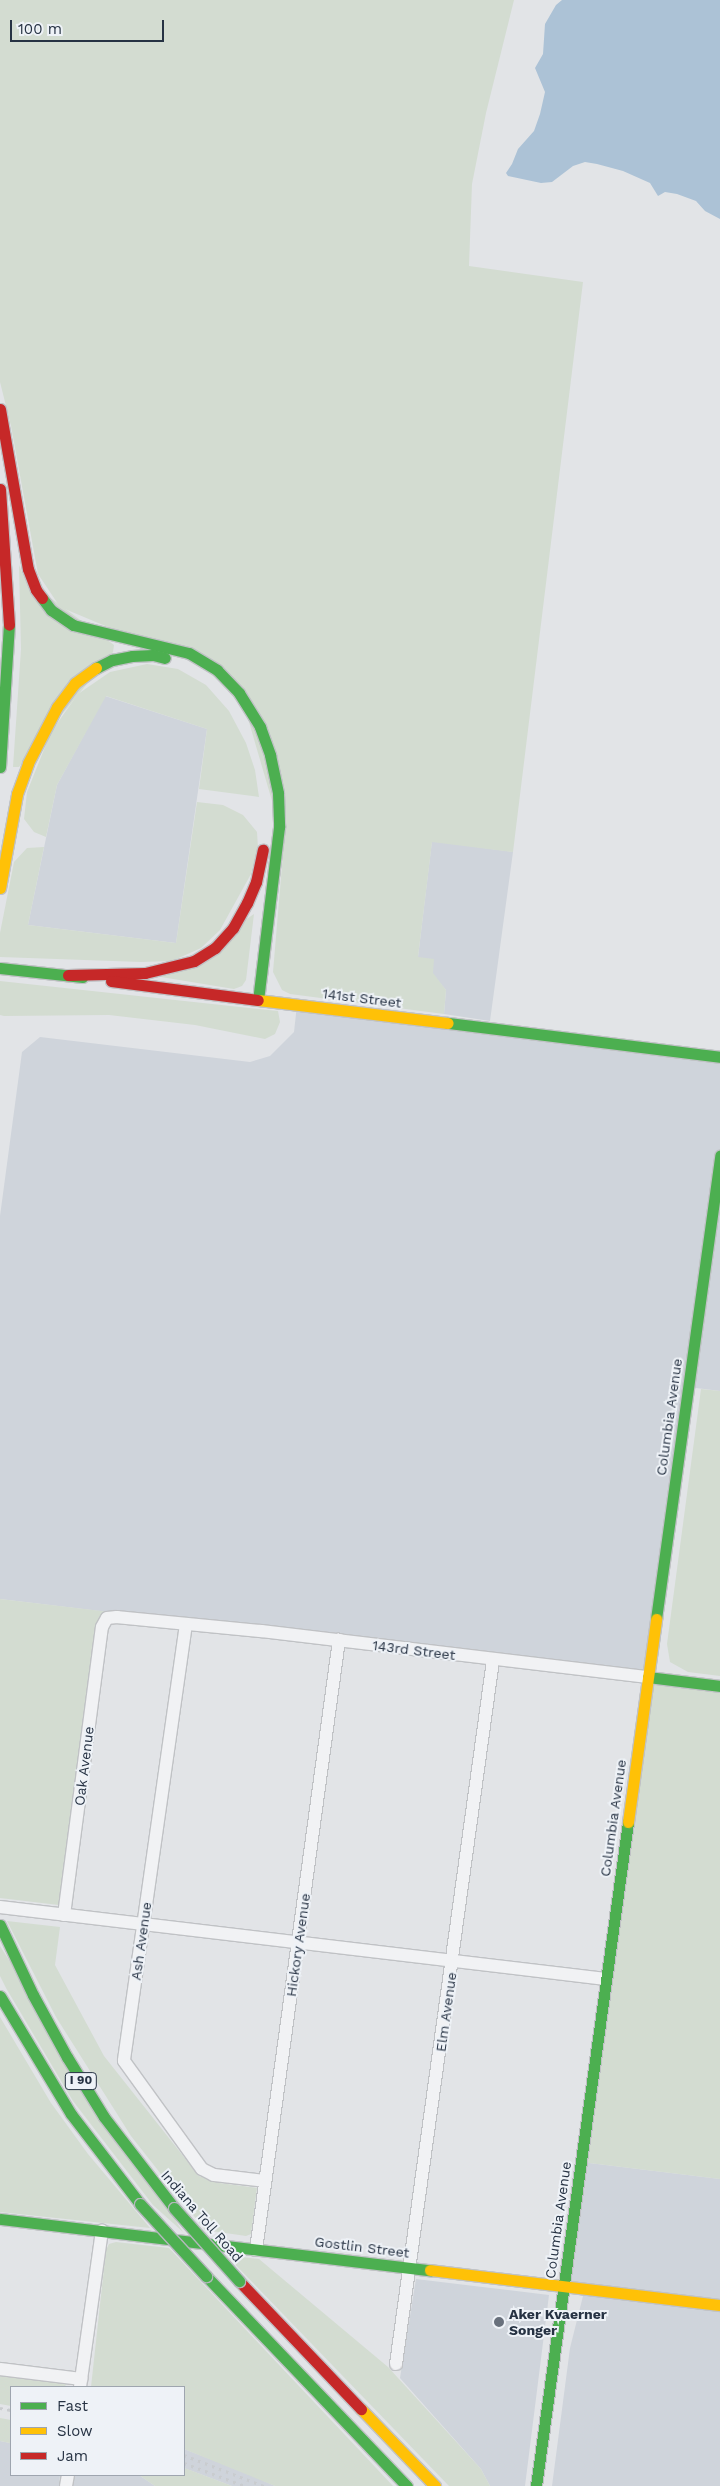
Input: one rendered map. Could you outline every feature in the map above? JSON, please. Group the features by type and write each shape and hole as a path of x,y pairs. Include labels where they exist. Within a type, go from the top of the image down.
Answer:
{"main road":[{"path":"0,408 9,448 28,569 36,590 51,610 73,625 189,653 217,670 239,693 260,726 270,755 278,793 279,826 253,1000"},
{"path":"0,488 9,606 8,663 0,767"},
{"path":"0,888 17,794 28,763 57,707 75,683 94,669 112,660 132,656 153,655 186,665 216,684 221,692"},
{"path":"252,741 261,764 266,797"},
{"path":"68,975 145,972 169,968 194,961 215,948 233,928 247,903 256,882 266,837 253,1000"},
{"name":"141st Street","path":"5,969 68,975 253,1000 720,1057"},
{"name":"Columbia Avenue","path":"536,2486 720,1155"},
{"name":"143rd Street","path":"648,1677 720,1686"},
{"name":"Indiana Toll Road","path":"0,1925 33,1995 72,2065 104,2117 174,2208 239,2281 435,2486"},
{"name":"I 90","path":"0,1996 71,2114 140,2204 206,2276 407,2486"},
{"name":"Gostlin Street","path":"0,2219 720,2305"}],"street":[{"name":"143rd Street","path":"107,1618 118,1617 339,1640 648,1677"},
{"name":"Oak Avenue","path":"64,1915 102,1627 107,1618"},
{"name":"Ash Avenue","path":"186,1624 124,2061 202,2169 214,2175 265,2181"},
{"name":"Hickory Avenue","path":"256,2250 339,1640"},
{"name":"Elm Avenue","path":"396,2364 494,1660"},
{"path":"0,1907 606,1980"},
{"path":"0,2369 81,2383 102,2231"}],"shaded area":[{"path":"0,0 514,0 486,113 472,184 469,266 583,282 513,852 432,842 418,957 434,959 433,973 446,990 444,1014 290,994 282,990 273,972 284,842 237,681 60,607 38,574 11,426 0,382"},
{"path":"19,565 25,579 114,645 113,652 19,767 13,767 21,649"},
{"path":"147,664 178,669 206,685 229,711 246,743 255,770 259,797 199,789 207,729 106,696 57,785 46,837 34,832 24,819 27,792 51,732 78,694 110,672"},
{"path":"105,696 207,729 176,943 28,925 57,785"},
{"path":"197,802 223,805 243,815 257,832 258,848 251,874 220,930 201,948 172,961 141,962 0,957 0,933 14,862 27,848 44,847 28,925 176,943"},
{"path":"432,841 513,852 490,1021 444,1014 446,990 418,957"},
{"path":"254,914 246,980 242,986 234,989 161,977"},
{"path":"0,981 278,1011 280,1022 275,1034 265,1039 195,1025 109,1015 4,1016 0,1015"},
{"path":"297,1005 720,1057 720,1391 688,1387 648,1677 0,1599 0,1216 22,1052 40,1037 250,1062 270,1056 294,1032"},
{"path":"701,1389 720,1391 720,1676 688,1672 670,1662 667,1644"},
{"path":"0,1599 110,1612 67,1906 0,1898"},
{"path":"648,1677 720,1686 720,2179 581,2162"},
{"path":"7,1921 60,1927 55,1965 104,2056 199,2176 220,2183 257,2188 251,2234 246,2236 205,2230 131,2136 56,2017"},
{"path":"0,1946 183,2232 153,2205 73,2101 0,1976"},
{"path":"0,2017 51,2103 88,2154 150,2228 0,2212"},
{"path":"581,2162 720,2179 720,2486 552,2486 570,2348 585,2288 564,2286"},
{"path":"116,2242 169,2248 393,2486 275,2486 185,2449 185,2386 91,2386 106,2250 109,2244"},
{"path":"226,2255 259,2259 388,2367 481,2469 490,2486 449,2486"},
{"path":"416,2279 549,2295 525,2486 490,2486 481,2469 400,2378"},
{"path":"0,2376 66,2384 65,2386 10,2386 10,2406 0,2404"},
{"path":"0,2418 10,2420 10,2443 0,2441"},
{"path":"0,2441 10,2443 10,2476 60,2476 59,2486 0,2486"},
{"path":"185,2449 275,2486 232,2486 185,2468"},
{"path":"185,2468 232,2486 155,2486 140,2476 185,2476"},
{"path":"75,2476 140,2476 155,2486 73,2486"}],"water":[{"path":"562,0 720,0 720,219 705,211 696,201 665,192 658,196 650,183 623,171 597,164 585,162 573,166 552,182 541,183 508,176 506,173 518,149 534,131 540,114 545,92 535,68 543,54 545,24 556,5"}],"railway":[{"path":"0,2408 10,2410"},
{"path":"185,2455 264,2486"},
{"path":"185,2463 245,2486"}],"traffic: fast":[{"path":"42,598 51,610 73,625 189,653 217,670 239,693 260,727 270,755 278,793 279,827 258,1000"},
{"path":"0,767 9,625"},
{"path":"96,668 112,660 132,656 153,655 165,658"},
{"path":"0,968 83,977"},
{"path":"448,1023 720,1057"},
{"path":"656,1619 720,1155"},
{"path":"648,1677 720,1686"},
{"path":"536,2486 628,1822"},
{"path":"0,1925 33,1995 67,2057 104,2117 174,2208"},
{"path":"0,1996 71,2114 140,2204"},
{"path":"140,2204 206,2276"},
{"path":"174,2208 239,2281"},
{"path":"0,2219 430,2270"},
{"path":"206,2276 407,2486"}],"traffic: slow":[{"path":"0,888 17,794 28,763 57,707 75,683 96,668"},
{"path":"258,1000 448,1023"},
{"path":"628,1822 656,1619"},
{"path":"430,2270 720,2305"},
{"path":"361,2409 435,2486"}],"traffic: jam":[{"path":"0,409 28,569 36,590 42,598"},
{"path":"0,489 9,625"},
{"path":"68,975 145,973 194,961 215,948 233,928 247,903 256,882 263,850"},
{"path":"111,981 258,1000"},
{"path":"239,2281 361,2409"}],"place":[{"name":"Aker Kvaerner Songer","path":"499,2322"}]}
